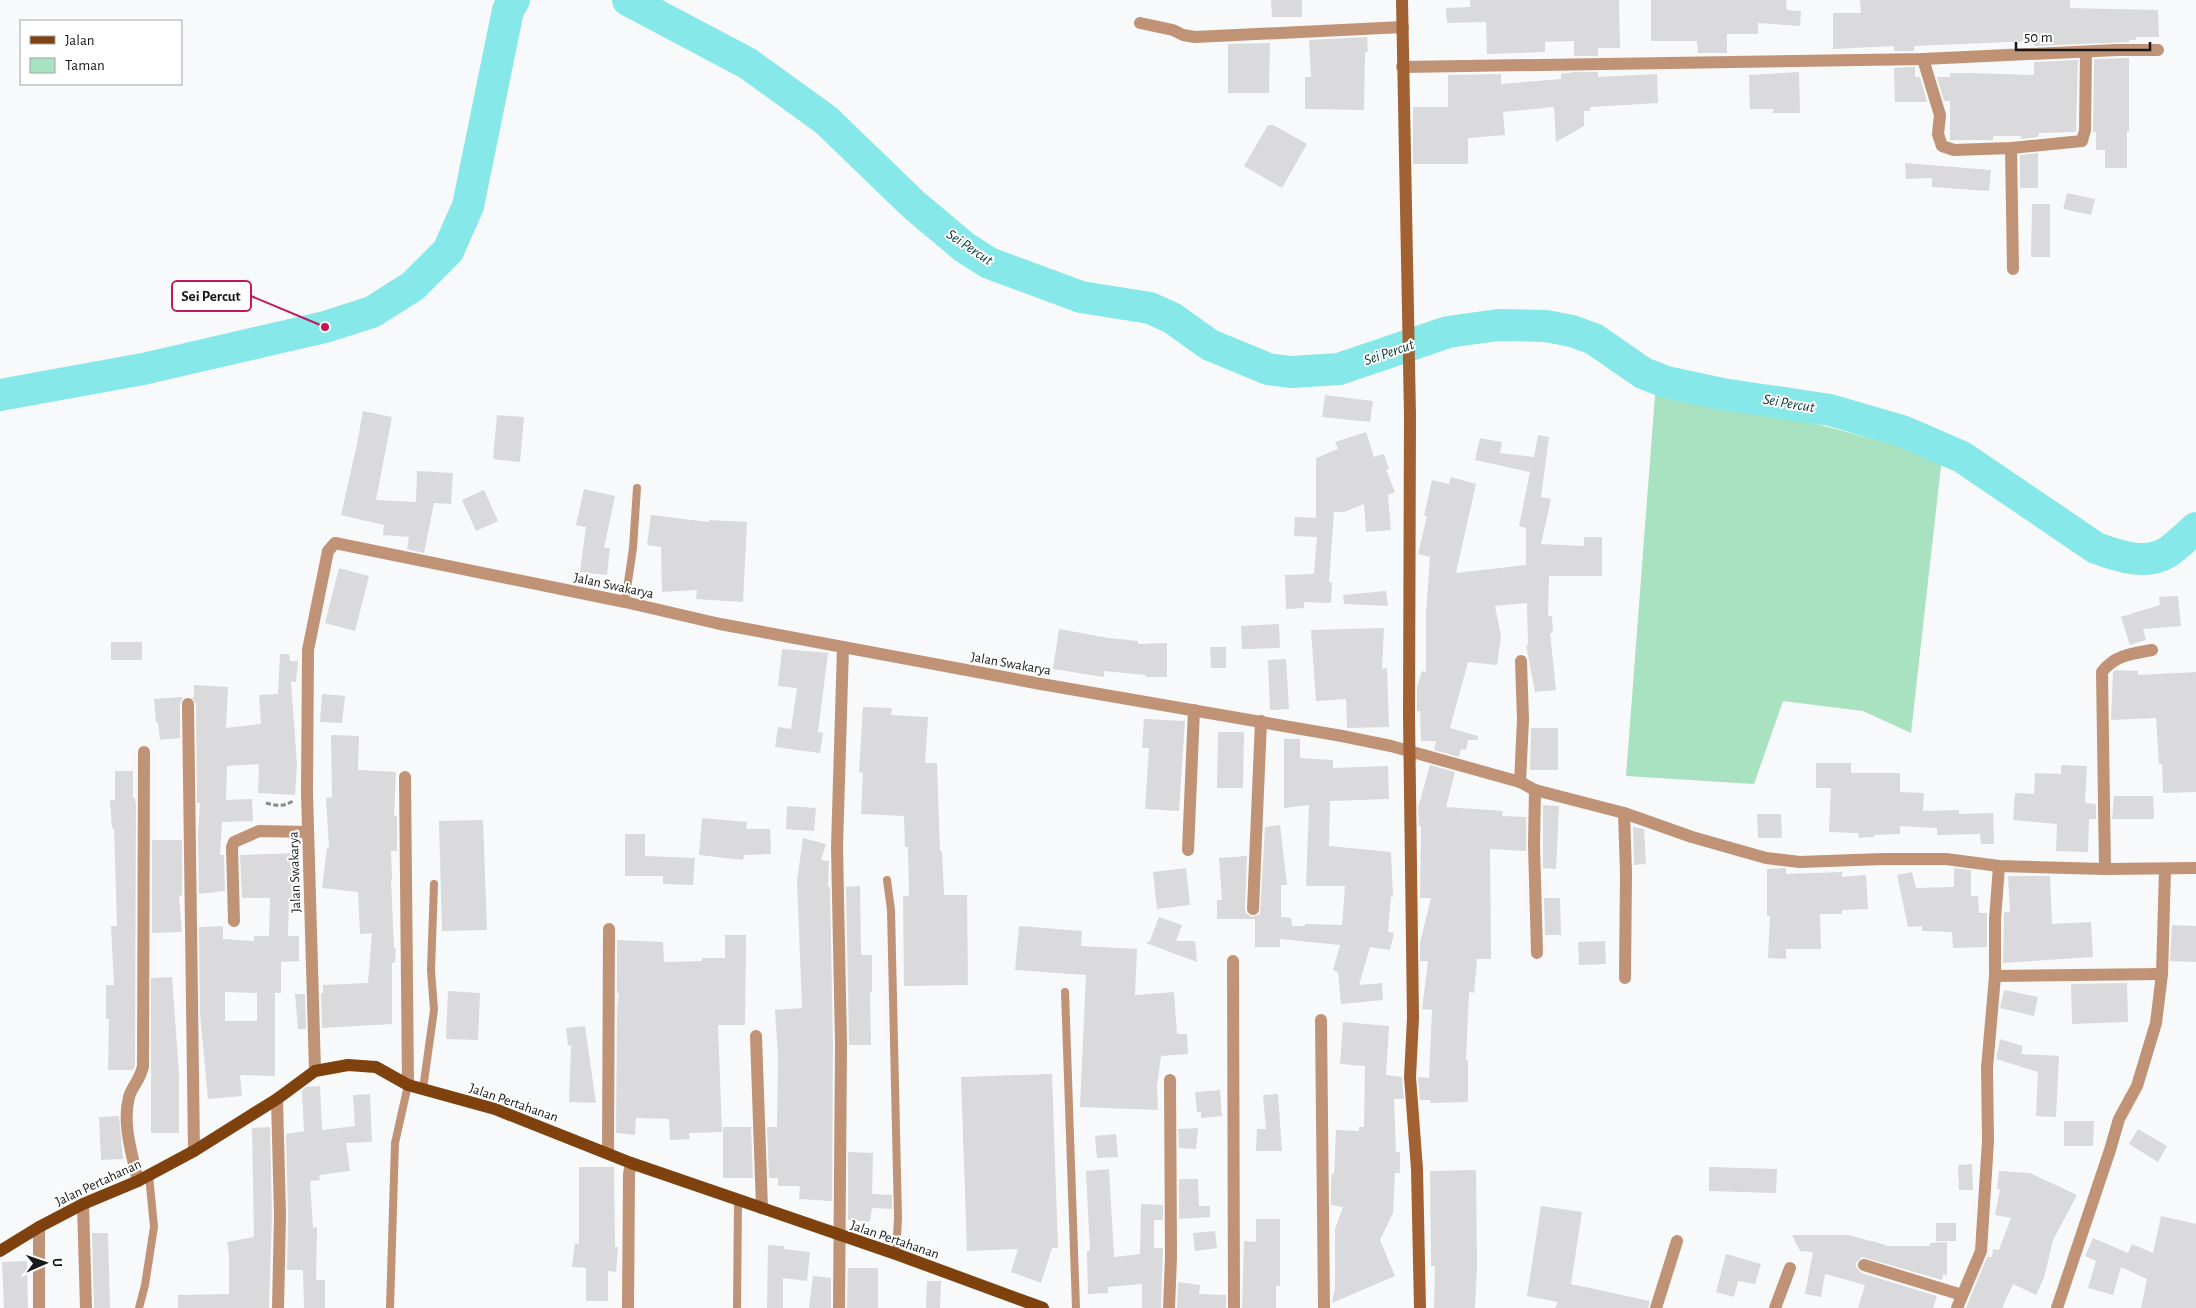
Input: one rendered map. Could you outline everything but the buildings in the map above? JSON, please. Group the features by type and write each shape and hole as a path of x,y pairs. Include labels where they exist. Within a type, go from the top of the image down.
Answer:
{"main road":[{"name":"Jalan Pertahanan","path":"0,1251 39,1227 83,1204 143,1178 194,1151 277,1099 315,1071 348,1065 376,1067 408,1084 496,1109 608,1152 631,1163 896,1254 1043,1308"}],"street":[{"path":"1402,0 1410,415 1410,752 1413,1018 1410,1077 1418,1169 1420,1308"},
{"path":"1140,23 1173,30 1183,36 1195,37 1402,27"},
{"path":"1402,67 1923,59 2158,50"},
{"path":"1923,59 1940,115 1938,134 1942,146 1954,150 2011,148 2082,141 2084,137 2086,52"},
{"path":"2011,148 2013,269"},
{"name":"Jalan Swakarya","path":"315,1071 307,793 308,650 328,551 335,543 625,602 720,624 1342,736 1410,752 1520,782 1535,790 1624,813 1692,837 1766,858 1800,862 1883,858 1946,859 1999,866 2106,870 2196,868"},
{"path":"839,1308 841,1044 837,847 843,647"},
{"path":"2106,870 2102,672 2110,662 2152,650"},
{"path":"1520,782 1523,720 1521,661"},
{"path":"188,704 194,1151"},
{"path":"1188,850 1194,710"},
{"path":"1253,909 1261,721"},
{"path":"143,1178 128,1133 126,1112 130,1095 141,1077 143,1066 144,752"},
{"path":"405,777 408,1084"},
{"path":"1535,790 1534,845 1537,953"},
{"path":"1624,813 1626,872 1625,978"},
{"path":"234,921 232,847 234,842 259,831 308,832"},
{"path":"1956,1308 1981,1251 1988,1140 1987,1068 1995,976 1995,919 1999,866"},
{"path":"2057,1308 2119,1119 2137,1086 2156,1023 2162,974 2165,870"},
{"path":"608,1152 609,929"},
{"path":"1233,961 1234,1308"},
{"path":"1995,976 2162,974"},
{"path":"1321,1020 1324,1308"},
{"path":"756,1036 762,1208"},
{"path":"1169,1308 1171,1257 1170,1080"},
{"path":"277,1099 280,1215 278,1308"},
{"path":"628,1308 629,1174 631,1163"},
{"path":"83,1204 86,1308"},
{"path":"39,1227 39,1308"},
{"path":"1656,1308 1677,1241"},
{"path":"1864,1266 1962,1294"},
{"path":"1775,1308 1790,1268"}],"lane":[{"path":"625,602 633,548 638,488"},
{"path":"887,880 891,910 898,1218 896,1254"},
{"path":"423,1088 434,1010 431,970 434,884"},
{"path":"1065,992 1076,1308"},
{"path":"390,1308 395,1143 408,1084"},
{"path":"140,1308 154,1227 143,1178"},
{"path":"737,1308 738,1199"}],"path":[{"path":"266,803 276,806 288,805 307,793"}],"green space":[{"path":"1656,382 1942,457 1911,733 1863,711 1783,701 1754,784 1626,776"}],"waterway":[{"name":"Sei Percut","path":"0,395 143,369 325,327 372,312 413,286 448,251 468,206 508,10 514,0"},
{"name":"Sei Percut","path":"628,0 747,63 826,120 913,204 964,247 989,263 1081,297 1150,308 1172,318 1210,345 1268,369 1291,372 1339,369 1448,332 1498,325 1546,326 1572,331 1594,339 1643,373 1666,382 1722,394 1830,410 1902,431 1962,457 2096,548 2113,554 2141,559 2159,556 2172,549 2196,528"}],"place":[{"name":"Sei Percut","path":"325,327"}]}
